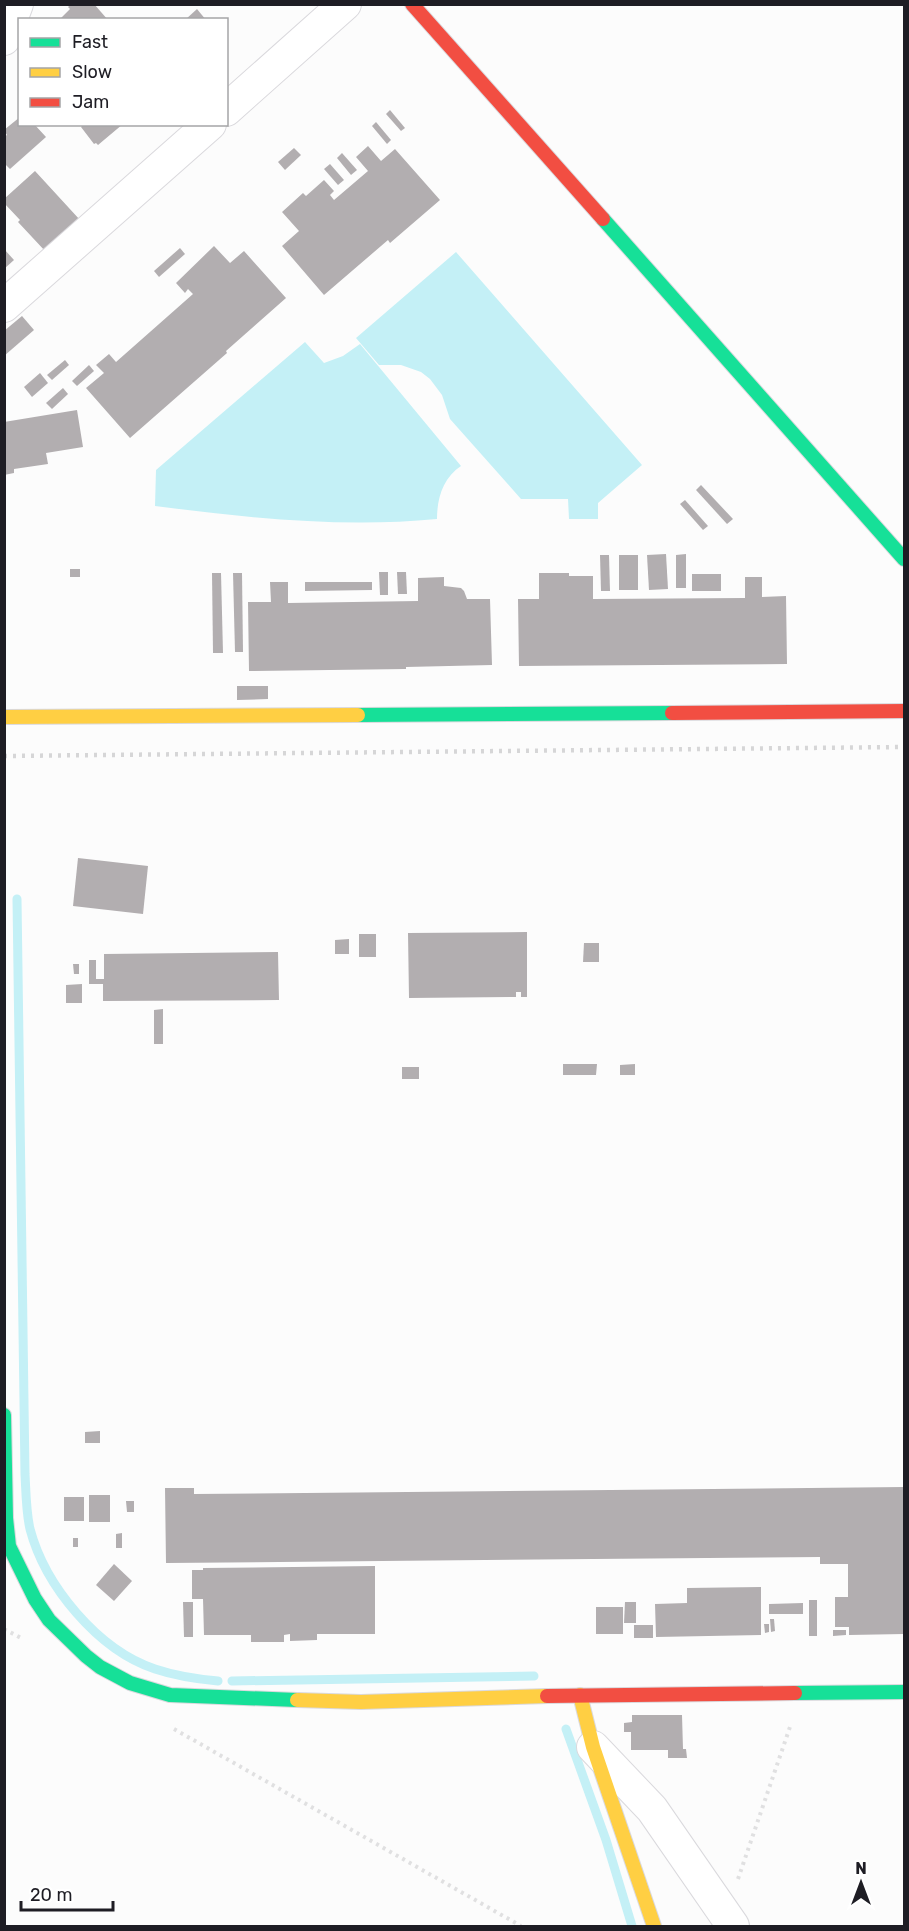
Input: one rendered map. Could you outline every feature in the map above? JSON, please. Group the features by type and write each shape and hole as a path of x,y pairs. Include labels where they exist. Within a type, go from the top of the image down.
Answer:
{"street":[{"path":"4,39 17,4"},
{"path":"228,108 345,4"},
{"path":"412,4 904,559"},
{"path":"4,306 208,126"},
{"path":"4,717 904,711"},
{"path":"4,1415 6,1518 9,1545 20,1571 49,1620 100,1667 130,1683 170,1695 361,1702 580,1695 904,1692"},
{"path":"580,1695 593,1747 654,1926"},
{"path":"593,1747 652,1809 729,1921"}],"path":[{"path":"729,1921 802,1692"},
{"path":"170,1726 521,1926"}],"water":[{"path":"456,252 642,465 598,503 598,519 569,519 568,499 521,499 450,419 442,395 430,379 421,372 401,365 379,365 356,338"},
{"path":"305,342 324,363 343,356 360,344 461,466 450,476 442,489 437,519 402,522 331,522 260,518 155,506 156,470"}],"building":[{"path":"71,4 94,4 106,18 61,18 70,9 68,7"},
{"path":"197,9 204,18 187,18"},
{"path":"390,110 405,128 401,131 386,114"},
{"path":"18,119 18,126 36,126 46,137 10,169 4,163 4,137 7,135 4,130"},
{"path":"376,122 391,140 387,144 372,126"},
{"path":"121,126 98,145 94,144 81,127"},
{"path":"368,146 381,161 395,149 440,200 390,243 388,240 324,295 282,246 299,231 282,212 303,193 306,196 324,180 334,191 330,195 334,200 368,171 356,157"},
{"path":"294,148 301,155 285,170 278,162"},
{"path":"342,153 357,170 351,175 337,158"},
{"path":"330,164 344,180 338,185 324,169"},
{"path":"35,171 80,220 46,252 4,203 4,199"},
{"path":"214,246 230,263 244,251 286,298 130,438 86,388 104,373 96,365 109,354 116,362 193,294 188,289 185,293 176,283"},
{"path":"180,248 185,254 159,277 154,271"},
{"path":"4,249 14,260 4,269"},
{"path":"22,316 34,330 4,356 4,331"},
{"path":"65,360 69,365 52,380 47,375"},
{"path":"89,365 94,371 77,386 72,381"},
{"path":"40,373 48,383 32,397 24,387"},
{"path":"63,388 68,394 52,409 46,403"},
{"path":"77,410 83,447 46,453 48,464 14,469 14,473 4,475 4,422"},
{"path":"701,485 733,519 727,524 696,490"},
{"path":"685,500 708,526 703,530 680,504"},
{"path":"666,554 668,589 649,590 647,555"},
{"path":"686,554 686,588 676,588 676,555"},
{"path":"600,555 609,555 610,591 601,591"},
{"path":"619,555 638,555 638,590 619,590"},
{"path":"70,569 80,569 80,577 70,577"},
{"path":"379,572 388,572 388,595 380,595"},
{"path":"397,572 406,572 407,594 398,594"},
{"path":"212,573 221,573 223,653 213,653"},
{"path":"233,573 242,573 243,652 235,652"},
{"path":"539,573 593,576 593,599 745,598 745,577 762,577 762,597 786,596 787,664 519,666 518,599 539,599"},
{"path":"692,574 721,574 721,591 692,591"},
{"path":"444,577 444,586 461,588 467,599 490,599 492,665 406,667 406,669 249,671 248,602 271,602 270,582 288,582 288,603 418,601 418,578"},
{"path":"305,582 372,582 372,590 305,591"},
{"path":"237,686 268,686 268,699 237,700"},
{"path":"78,858 148,866 143,914 73,906"},
{"path":"527,932 527,997 521,997 521,992 516,992 516,997 409,998 408,933"},
{"path":"359,934 376,934 376,957 359,957"},
{"path":"349,939 349,954 335,954 335,940"},
{"path":"584,943 599,943 599,962 583,962"},
{"path":"278,952 279,1000 103,1001 103,984 89,984 89,960 96,960 96,979 104,979 104,954"},
{"path":"73,964 79,964 79,974 74,974"},
{"path":"82,984 82,1003 66,1003 66,985"},
{"path":"163,1009 163,1044 154,1044 154,1010"},
{"path":"563,1064 597,1064 596,1075 563,1075"},
{"path":"635,1064 635,1075 620,1075 620,1065"},
{"path":"402,1067 419,1067 419,1079 402,1079"},
{"path":"100,1431 100,1443 85,1443 85,1432"},
{"path":"904,1487 904,1634 849,1635 849,1627 835,1627 835,1597 848,1597 848,1564 820,1564 820,1557 166,1563 165,1488 194,1488 194,1494"},
{"path":"89,1495 110,1495 110,1522 89,1522"},
{"path":"64,1497 84,1497 84,1521 64,1521"},
{"path":"126,1501 134,1501 134,1512 127,1512"},
{"path":"122,1533 122,1548 116,1548 116,1534"},
{"path":"73,1538 78,1538 78,1547 73,1547"},
{"path":"114,1564 132,1581 114,1601 96,1585"},
{"path":"375,1566 375,1634 317,1634 317,1640 290,1641 290,1634 284,1635 284,1642 251,1642 251,1635 204,1635 203,1599 192,1599 192,1570 203,1570 203,1568"},
{"path":"761,1587 761,1635 656,1637 655,1604 687,1603 687,1588"},
{"path":"809,1600 817,1600 817,1636 809,1636"},
{"path":"183,1602 193,1602 193,1637 184,1637"},
{"path":"625,1602 636,1602 636,1623 624,1623"},
{"path":"803,1603 803,1614 769,1614 769,1604"},
{"path":"596,1607 623,1607 623,1634 596,1634"},
{"path":"770,1619 774,1619 775,1631 771,1632"},
{"path":"764,1624 769,1624 769,1632 765,1633"},
{"path":"634,1625 653,1625 653,1638 634,1638"},
{"path":"833,1630 846,1630 846,1635 833,1636"},
{"path":"632,1715 682,1715 683,1749 686,1749 687,1758 668,1758 668,1750 631,1750 631,1732 624,1732 624,1723 632,1722"}],"waterway":[{"path":"17,899 25,1474 30,1529 37,1551 61,1593 94,1631 134,1660 155,1669 186,1677 218,1681"},
{"path":"232,1681 534,1676"},
{"path":"566,1729 606,1840 632,1926"}],"railway":[{"path":"4,756 904,747"}],"traffic: fast":[{"path":"603,219 904,559"},
{"path":"358,715 672,713"},
{"path":"4,1415 6,1518 9,1546 35,1599 49,1620 86,1656 100,1667 130,1683 170,1695 297,1700"},
{"path":"795,1693 904,1692"}],"traffic: slow":[{"path":"4,717 358,715"},
{"path":"580,1695 593,1747 654,1926"},
{"path":"297,1700 361,1702 547,1696"}],"traffic: jam":[{"path":"412,4 603,219"},
{"path":"672,713 904,711"},
{"path":"547,1696 795,1693"}]}
